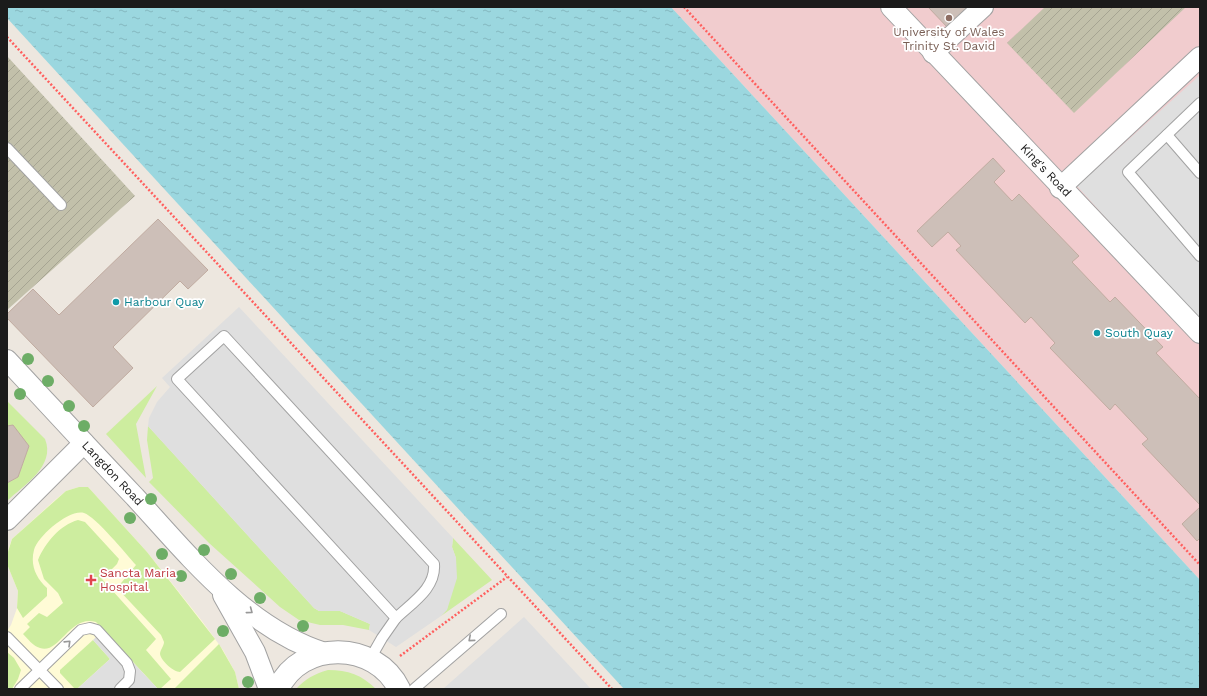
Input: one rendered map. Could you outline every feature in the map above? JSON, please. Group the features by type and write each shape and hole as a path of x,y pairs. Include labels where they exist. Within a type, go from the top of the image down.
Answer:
{"street":[{"name":"King's Road","path":"891,7 1060,188 1200,333"},
{"path":"934,53 983,7"},
{"path":"1060,188 1200,57"},
{"name":"Langdon Road","path":"7,360 219,588 276,630 303,646 325,653"},
{"path":"7,520 84,443"},
{"name":"Langdon Road","path":"219,588 255,652 268,689"},
{"path":"278,689 292,669 307,659 325,653 354,653 377,664 396,681 399,689"}],"lane":[{"path":"1200,103 1128,172 1200,256"},
{"path":"1167,135 1200,173"},
{"path":"7,148 61,205"},
{"path":"377,664 396,618 430,586 434,572 434,564 224,336 177,379 396,618"},
{"path":"414,689 501,614"},
{"path":"20,689 81,630 90,628 97,630 127,664 130,671 130,680 120,689"},
{"path":"7,637 58,689"}],"path":[{"path":"684,7 1200,564"},
{"path":"7,37 612,689"},
{"path":"377,664 507,577"}],"shaded area":[{"path":"671,7 1200,7 1200,580"},
{"path":"1045,7 1186,7 1074,113 1007,43"},
{"path":"7,56 135,196 7,310"},
{"path":"1200,75 1200,322 1077,186"},
{"path":"239,307 453,538 452,547 456,558 457,578 447,610 441,616 396,647 369,630 370,624 340,611 319,611 314,608 148,426 149,418 157,402 170,387 162,378"},
{"name":"Sancta Maria Hospital","path":"79,487 88,487 147,552 202,621 223,650 235,672 239,689 7,689 7,631 11,625 17,608 18,591 7,564 9,547 12,539 55,500 66,491"},
{"path":"524,617 591,689 443,689"},
{"path":"103,630 158,689 77,689 110,659 93,640"}],"green space":[{"path":"157,386 136,424 146,478 106,434"},
{"path":"7,401 45,439 47,449 46,458 36,474 7,501 7,483 18,477 29,446 7,426"},
{"path":"148,426 314,608 319,611 340,611 370,624 369,630 343,625 320,625 299,620 280,607 209,543 149,482 153,478 147,440"},
{"path":"79,487 88,487 147,552 215,639 180,672 177,672 168,666 161,657 160,652 164,642 161,635 117,588 136,565 96,521 84,513 70,515 63,519 41,538 34,550 33,566 37,576 47,588 47,596 23,618 17,608 18,591 7,564 7,555 12,539 66,491"},
{"path":"78,520 85,522 119,559 117,564 102,579 156,639 146,650 171,679 160,689 158,689 96,622 87,621 79,624 53,646 47,649 35,646 23,634 30,627 27,624 39,613 47,617 63,603 58,593 44,579 38,560 49,541 59,530 71,522"},
{"path":"453,538 492,580 441,616 447,609 456,558 452,547"},
{"path":"93,640 110,659 77,689 75,689 60,673 60,670"},
{"path":"219,644 235,672 239,689 174,689"},
{"path":"7,652 14,658 21,670 12,689 7,689"},
{"path":"328,670 354,674 371,684 376,689 296,689 310,677"}],"water":[{"path":"7,7 671,7 1200,580 1200,689 624,689 7,18"}],"building":[{"name":"University of Wales Trinity St. David","path":"928,7 972,7 949,29"},
{"name":"South Quay","path":"993,158 1005,171 994,182 1012,201 1019,194 1079,256 1072,262 1110,302 1115,297 1163,347 1156,353 1200,399 1200,505 1142,444 1148,439 1115,404 1110,410 1050,348 1055,343 1031,317 1025,323 956,250 961,246 948,232 932,247 917,231"},
{"name":"Harbour Quay","path":"158,219 208,270 188,289 180,281 113,347 133,368 93,407 7,318 7,314 33,289 59,315"},
{"path":"13,425 29,446 18,477 7,483 7,426"},
{"path":"1200,507 1200,538 1197,541 1182,524"}],"place":[{"name":"University of Wales Trinity St. David","path":"949,18"},
{"name":"Harbour Quay","path":"116,302"},
{"name":"South Quay","path":"1097,333"},
{"name":"Sancta Maria Hospital","path":"91,580"}]}
